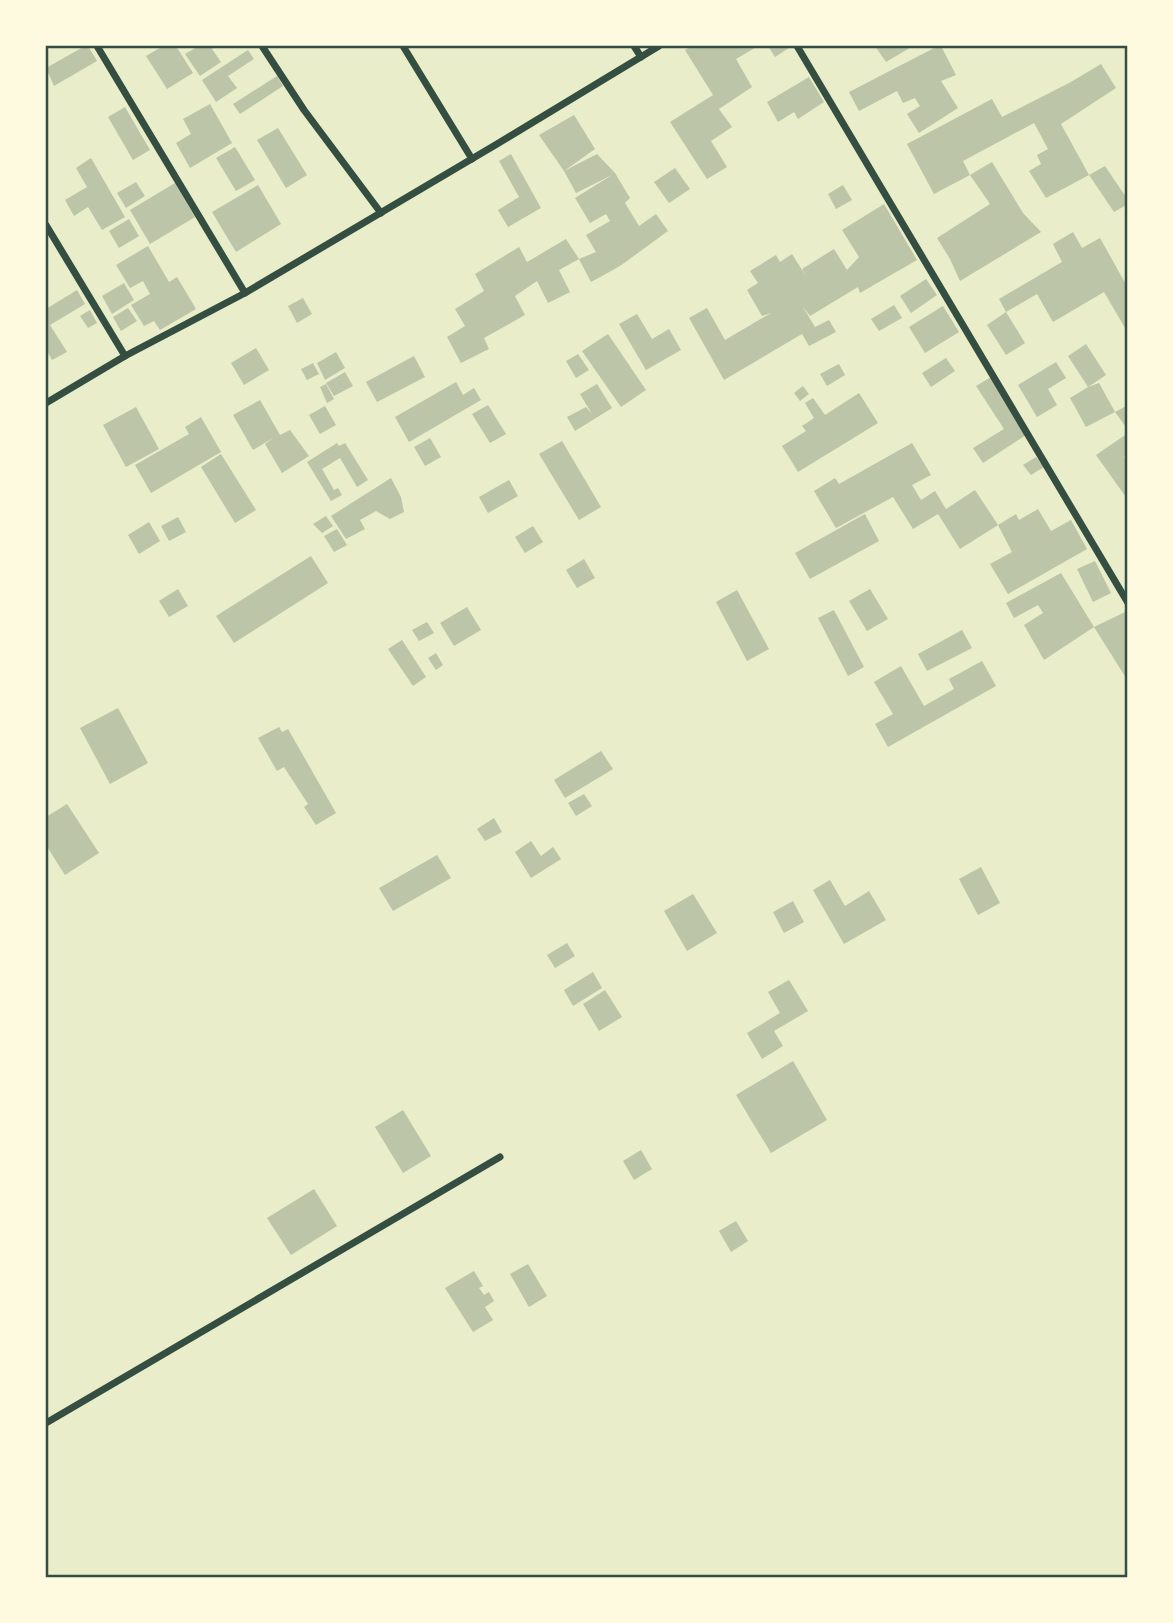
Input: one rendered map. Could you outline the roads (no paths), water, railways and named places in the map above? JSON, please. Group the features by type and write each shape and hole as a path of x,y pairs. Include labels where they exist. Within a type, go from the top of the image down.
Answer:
{"street":[{"path":"97,46 246,293"},
{"path":"262,46 304,110 381,213"},
{"path":"403,46 472,159"},
{"path":"634,46 641,57"},
{"path":"46,403 125,356 246,293 659,46"},
{"path":"797,46 1128,603"},
{"path":"46,225 125,356"},
{"path":"46,1423 500,1157"}]}
